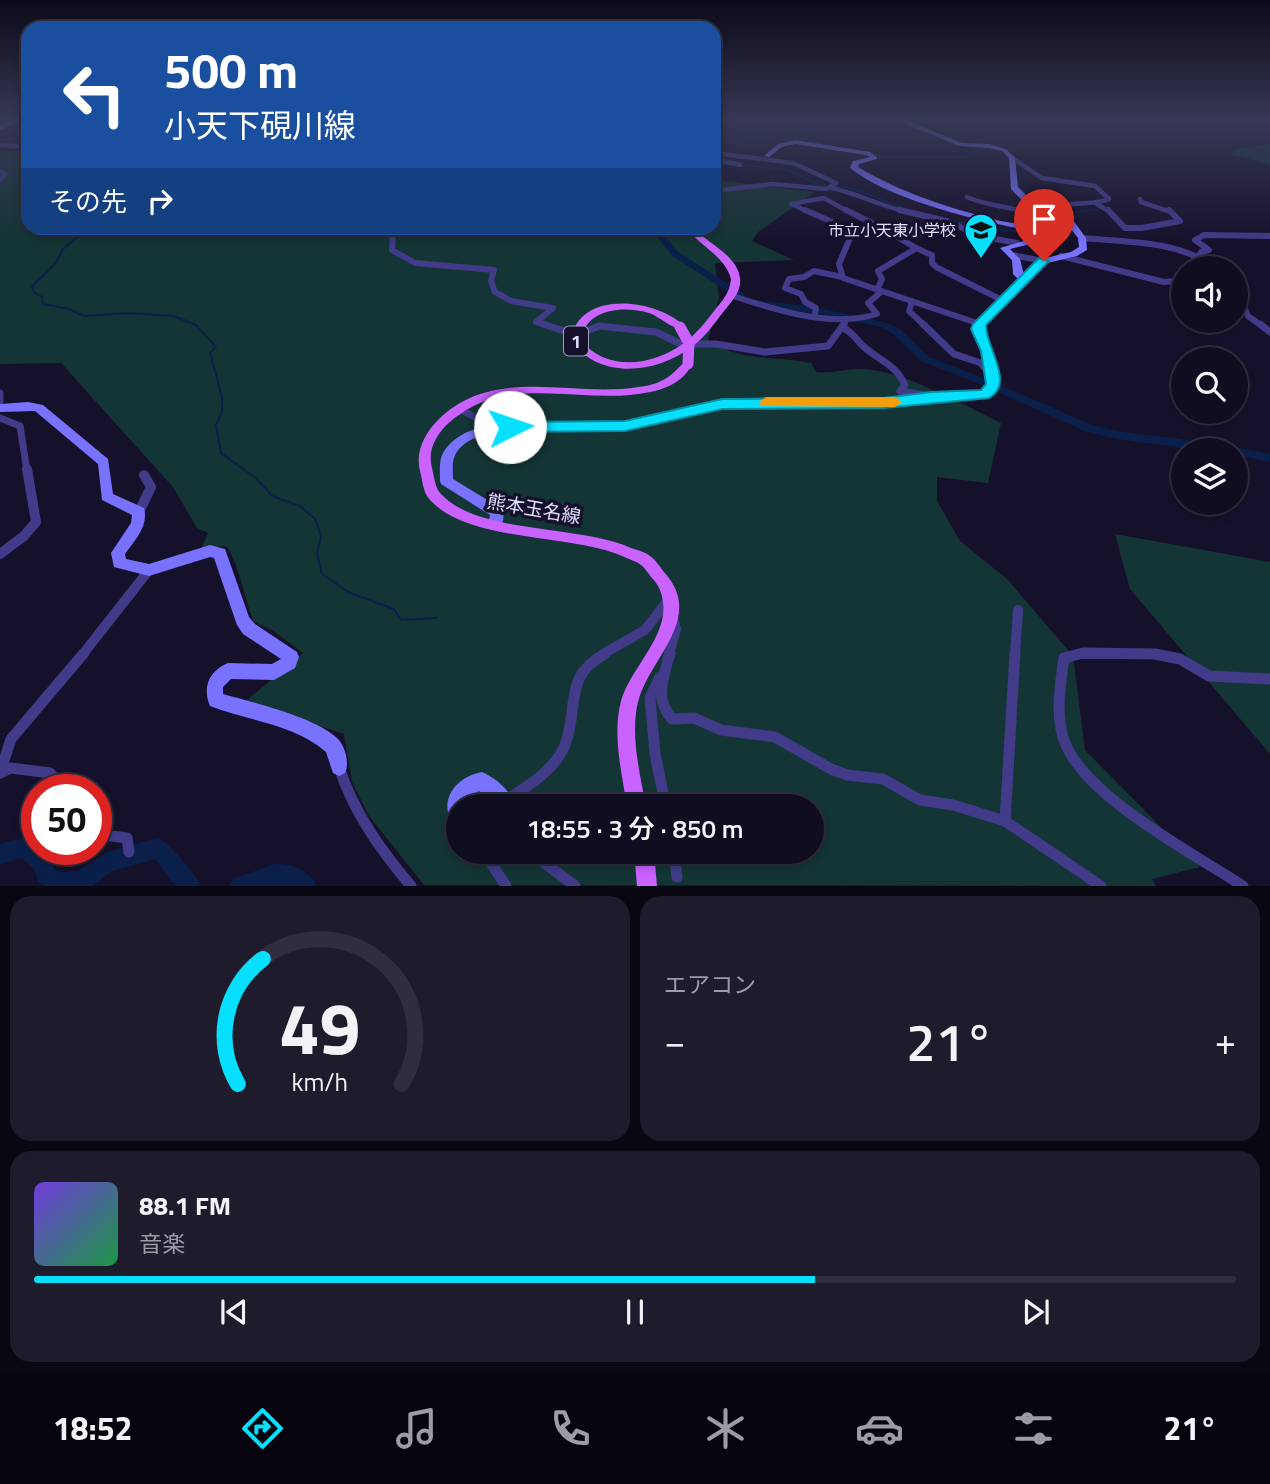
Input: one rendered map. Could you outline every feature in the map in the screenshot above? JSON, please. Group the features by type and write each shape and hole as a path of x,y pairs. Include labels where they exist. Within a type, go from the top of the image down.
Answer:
{"main road":[{"path":"862,161 856,163 854,168 882,185 919,200 1000,223 1036,228 1045,235 1041,239 1004,247 1017,262 1018,274 1024,280"},
{"path":"495,524 497,513 446,481 447,457 459,440 473,433 530,425 615,427 722,404 884,403 931,397 983,395 992,382 985,363 978,329 980,324 1044,261 1074,254 1084,248 1082,238 1066,219 1044,213 1032,206 1014,187 1012,161"},
{"path":"697,235 734,272 734,294"},
{"name":"熊本玉名線","path":"670,598 666,583 657,571 623,550 480,523 460,516 438,500 429,487 424,473 425,450 440,424 460,409 490,395 524,389 624,392 655,388 677,378 688,364 689,343 680,327 661,314 649,309 615,307 586,317 578,326 576,341 587,355 599,361 620,365 659,360 690,344 734,294"},
{"path":"0,408 39,408 61,423 104,462 107,497 139,512 138,524 118,553 119,563 149,570 210,551 220,554 242,620 249,629 290,657 289,663 274,672 228,671 214,684 212,692 216,700 284,721 324,738 334,747 339,767"},
{"path":"636,794 628,726 630,702 666,638 671,616 670,598"},
{"path":"460,794 467,785 482,781 495,794"},
{"path":"645,864 647,886"}],"street":[{"path":"724,161 740,165"},
{"path":"791,161 807,165 834,182 824,198"},
{"path":"967,197 987,206 1010,207 1031,213 1044,213 1059,205 1097,204 1109,200 1095,186 1042,178 1017,161"},
{"path":"0,171 5,174 0,180"},
{"path":"721,190 764,184 832,187 878,205 947,221 980,236 1017,243"},
{"path":"870,222 862,230 853,231 791,204 824,198 900,235 915,249 932,255 932,263 936,267 1004,301"},
{"path":"1097,204 1107,209 1125,228 1142,228 1180,221 1168,209 1141,202 1140,199"},
{"path":"842,277 838,264 853,231"},
{"path":"393,235 392,250 414,264 471,264 494,270 491,281 495,292 511,301 551,306 553,308 536,323 570,333"},
{"path":"1199,256 1201,252 1209,250 1195,240 1204,235 1270,236"},
{"path":"1082,238 1167,247 1195,256"},
{"path":"734,294 778,312 816,312 865,320 877,314 869,302 879,291 882,279 878,271 915,249"},
{"path":"1012,256 1044,261"},
{"path":"1061,256 1164,282 1171,281"},
{"path":"816,312 801,294 785,288 789,279 804,277 814,271 842,277 980,324"},
{"path":"912,302 909,311 912,315 926,325 951,352 985,363"},
{"path":"1248,316 1270,332"},
{"path":"582,333 599,326 656,332 681,344 716,344 765,352 828,346 843,328 846,319"},
{"path":"843,328 856,334 865,348 881,356 899,371 905,385 900,391 924,395"},
{"path":"0,393 0,401"},
{"path":"460,409 480,420 530,425"},
{"path":"0,418 20,426 36,512 32,528 0,554"},
{"path":"139,512 151,486 144,475"},
{"path":"0,773 5,739 55,688 149,570"},
{"path":"670,598 676,629 659,698 660,707 672,719 694,718 722,730 775,737 831,769 847,775 883,779 920,800 953,805 1005,821 1101,886"},
{"path":"518,794 556,758 566,744 571,695 580,674 595,658 644,631 670,598"},
{"path":"1005,821 1018,610"},
{"path":"1243,886 1146,822 1099,788 1083,771 1065,743 1060,682 1064,659 1083,653 1168,655 1181,659 1209,676 1270,679"},
{"path":"663,794 655,754 650,698 669,656"},
{"path":"339,767 354,812 411,886"},
{"path":"0,773 10,768 51,774"},
{"path":"112,836 127,838 129,852"},
{"path":"492,864 506,886"},
{"path":"546,864 575,886"},
{"path":"675,864 677,877"}],"green space":[{"path":"0,161 21,161 21,235 721,235 721,181 815,192 757,233 752,241 794,260 715,263 719,298 708,341 748,356 811,363 816,372 864,369 898,376 934,390 1001,423 988,483 937,477 937,501 960,541 1007,579 1073,656 1085,750 1200,867 1152,879 1156,886 424,885 369,816 352,782 344,734 246,701 303,653 272,630 254,622 230,552 226,546 201,549 208,533 197,528 173,487 61,363 0,364"},
{"path":"1115,534 1270,562 1270,754 1130,589"}],"waterway":[{"path":"721,165 742,166"},
{"path":"747,165 788,170 819,185 828,186"},
{"path":"834,186 948,220 1002,230 1038,232"},
{"path":"1057,215 1102,209"},
{"path":"1049,232 1057,222 1056,218"},
{"path":"80,235 63,249 56,263 32,286 34,292 42,297 43,304 69,309 84,316 128,313 174,316 196,325 216,347 210,353 222,397 222,412 216,425 221,453 257,479 272,496 300,506 315,519 321,536 317,554 322,574 348,592 394,609 401,620 437,618"},
{"path":"660,235 674,253 742,297"},
{"path":"762,304 813,310 884,325 896,331 925,359 1091,429 1171,442"},
{"path":"1248,453 1270,458"},
{"path":"0,854 24,848 42,863 45,875 62,882 78,881 89,877 107,862 158,848 191,886"},
{"path":"240,886 275,874 291,875 307,886"}],"slow traffic":[{"path":"766,402 895,402"}],"place":[{"name":"市立小天東小学校","path":"981,260"}],"route":[{"path":"510,427 625,426 668,414 722,404 814,401 884,403 931,397 983,395 993,388 993,384 988,351 978,329 980,324 1044,261"}]}
